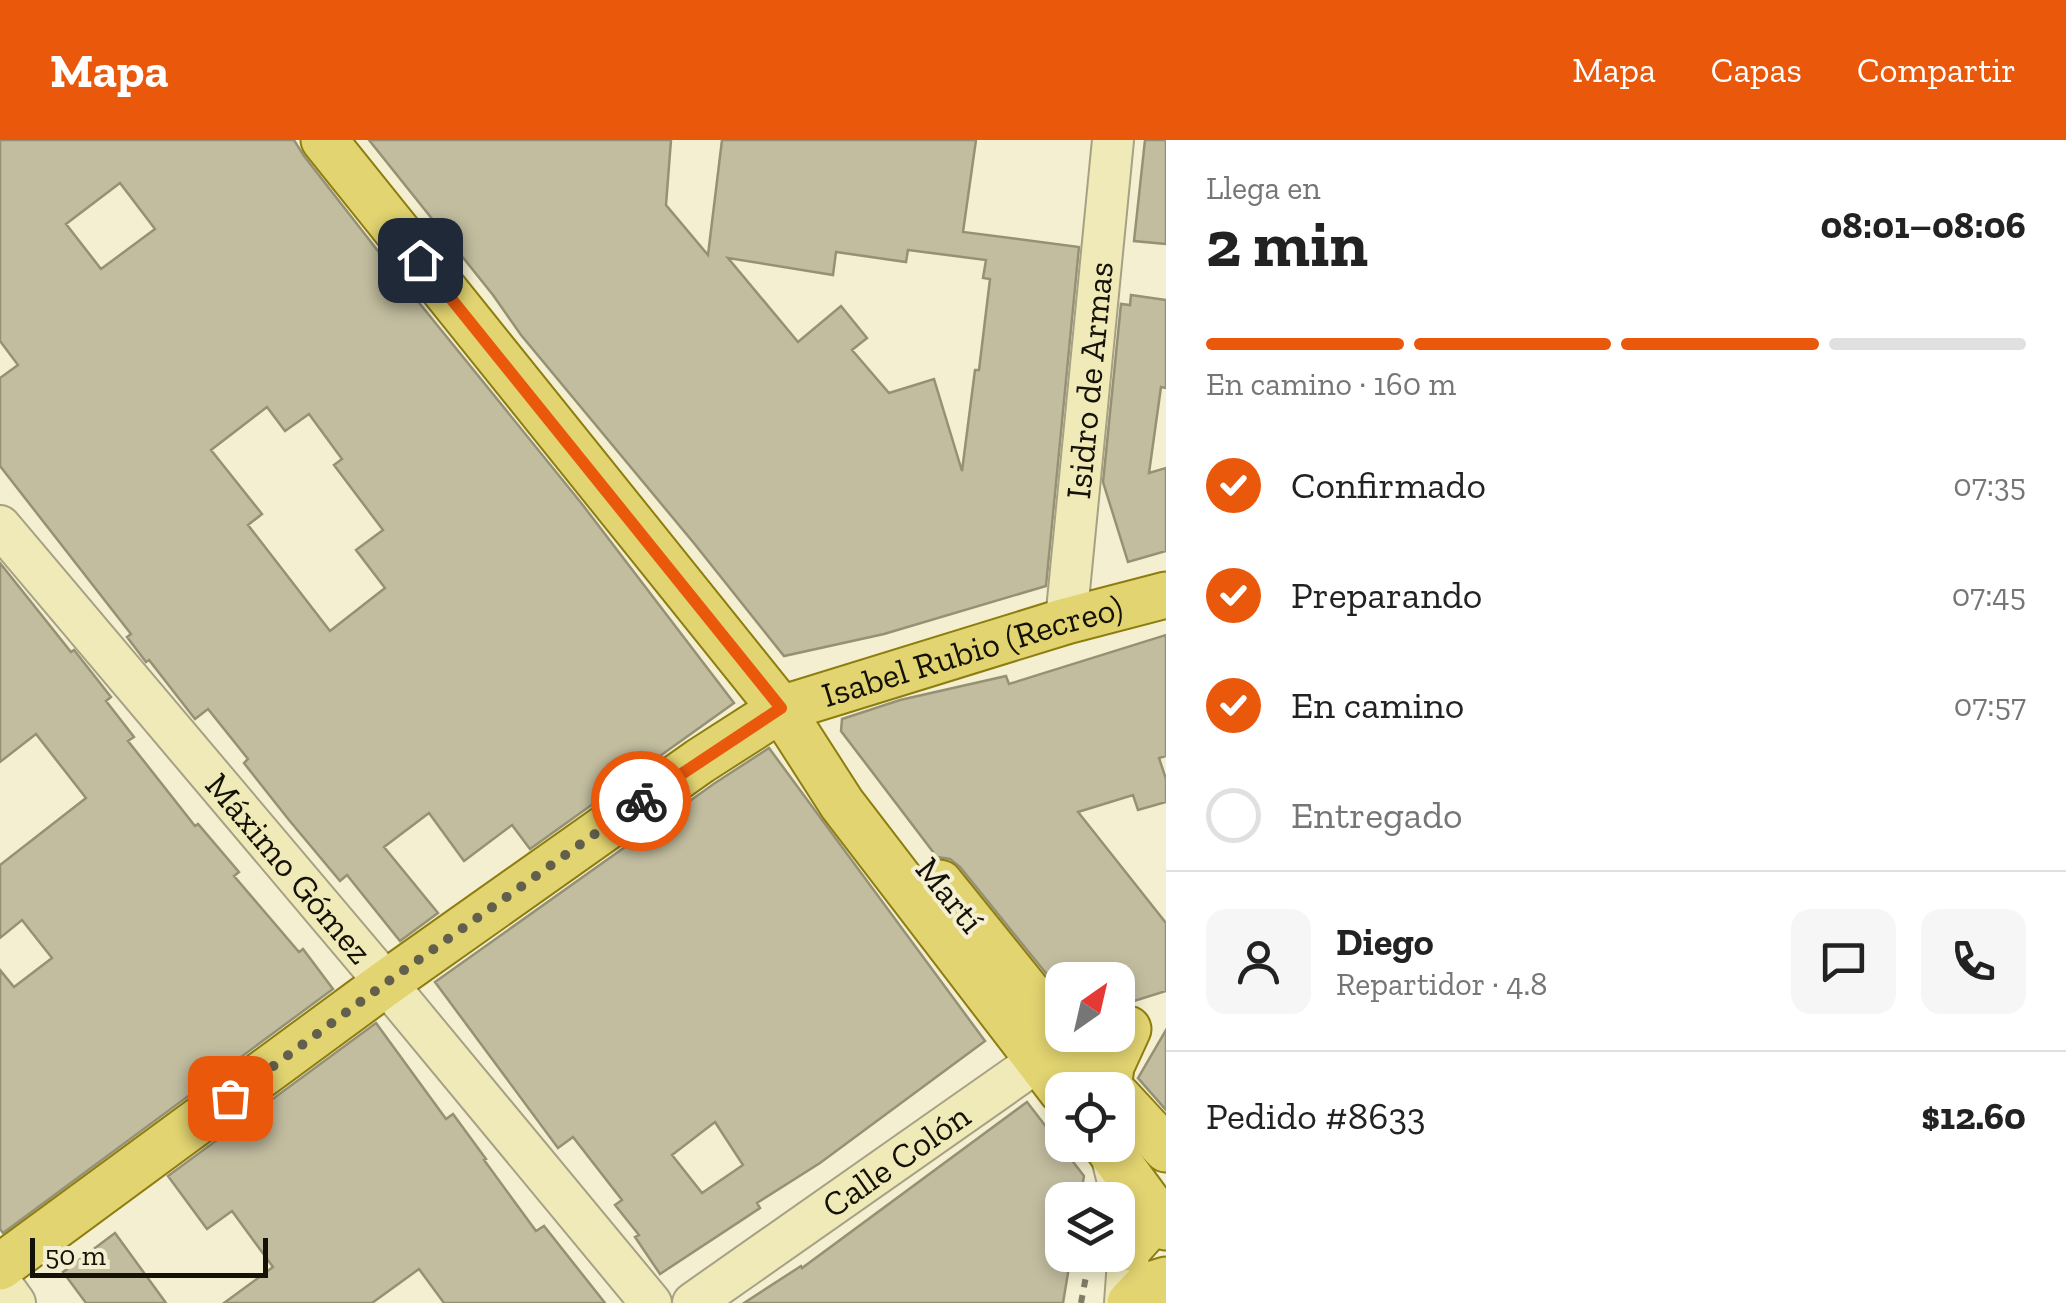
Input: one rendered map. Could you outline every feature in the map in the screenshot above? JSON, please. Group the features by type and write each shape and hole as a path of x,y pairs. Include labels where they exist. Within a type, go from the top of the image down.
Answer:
{"main road":[{"name":"Martí","path":"324,140 781,708 842,804 1045,994"},
{"name":"Isidro de Armas","path":"1066,621 1113,140"},
{"name":"Máximo Gómez","path":"0,526 652,1303"},
{"name":"Isabel Rubio (Recreo)","path":"0,1267 386,983 667,783 781,708 1066,621 1166,595"},
{"name":"Calle Colón","path":"693,1303 1012,1076 1079,1052"},
{"name":"Martí","path":"1135,1116 1166,1149"},
{"path":"1115,1162 1142,1234 1128,1303"},
{"path":"1128,1303 1146,1286 1166,1280"},
{"path":"0,1282 16,1303"}],"path":[{"path":"1081,1303 1142,1234"}],"building":[{"path":"0,140 294,140 734,703 530,849 512,825 464,861 429,813 384,847 438,913 400,941 347,875 340,881 289,820 208,709 195,719 149,660 146,662 127,637 131,634 0,466 0,378 18,365 0,341","holes":["120,183 155,229 101,269 66,224","267,407 285,431 309,414 342,459 334,465 383,530 356,550 385,588 330,631 248,525 262,514 211,450"]},
{"path":"369,140 671,140 666,205 708,255 722,140 976,140 963,232 1079,247 1046,586 884,634 784,656 521,335","holes":["908,250 986,260 983,278 990,279 962,471 934,379 889,393 852,350 867,338 841,306 798,342 728,258 833,275 836,252 906,262"]},
{"path":"1145,140 1166,140 1166,244 1134,241"},
{"path":"1131,295 1166,300 1166,388 1161,387 1149,473 1166,468 1166,551 1128,562 1103,482 1121,304 1130,305"},
{"path":"0,563 111,697 106,701 134,737 128,741 195,826 198,824 239,872 234,876 299,952 303,949 333,989 3,1233 0,970 14,987 52,958 22,920 0,938 0,865 86,798 36,734 0,762"},
{"path":"1166,635 1166,756 1159,758 1166,779 1166,802 1138,810 1133,795 1078,812 1166,923 1166,991 1135,1001 1135,962 1045,962 1045,972 960,867 950,859 937,857 841,731 842,719 900,700 1006,676 1009,684"},
{"path":"769,748 985,1041 820,1163 757,1203 760,1208 660,1274 635,1237 639,1235 615,1205 622,1200 573,1137 558,1148 435,982","holes":["715,1122 743,1165 702,1193 672,1155"]},
{"path":"376,1023 446,1119 453,1114 536,1231 544,1226 605,1303 444,1303 419,1269 372,1303 224,1303 273,1267 232,1211 207,1229 168,1176"},
{"path":"1166,1030 1166,1110 1138,1078"},
{"path":"1027,1102 1045,1125 1045,1162 1073,1162 1084,1176 1083,1182 1045,1182 1045,1272 1068,1272 1063,1303 744,1303 802,1268"},
{"path":"115,1233 166,1303 86,1303 63,1272"}],"way so far":[{"path":"230,1098 641,801"}],"route":[{"path":"420,260 781,708 641,801"}]}
